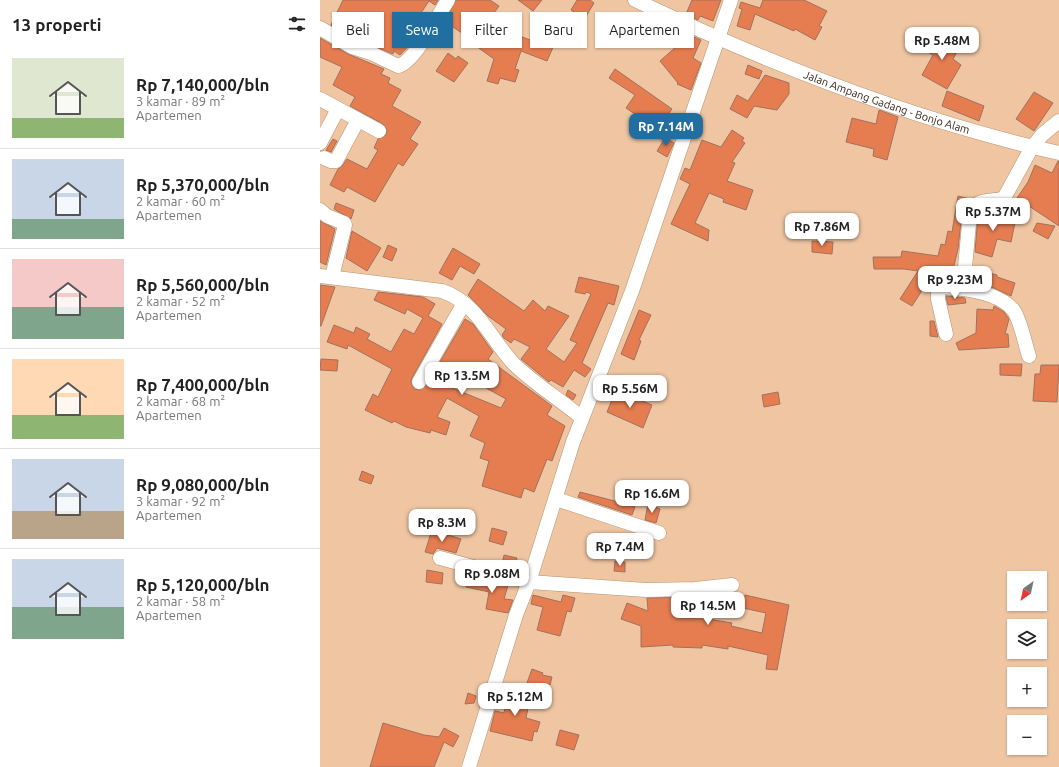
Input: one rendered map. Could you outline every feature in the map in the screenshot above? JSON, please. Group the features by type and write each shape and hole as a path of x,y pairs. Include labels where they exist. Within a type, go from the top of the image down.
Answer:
{"street":[{"path":"320,28 352,47 371,53 398,66 407,62 448,0"},
{"name":"Jalan Ampang Gadang - Bonjo Alam","path":"636,0 719,39 821,81 906,110 1032,147 1059,153"},
{"path":"469,767 516,616 529,582 543,534 582,418 632,291 732,0"},
{"path":"320,99 379,131"},
{"path":"320,143 338,109"},
{"path":"321,161 336,161 358,120"},
{"path":"962,289 972,209 980,202 1004,198 1032,147 1042,135 1059,121"},
{"path":"320,210 327,216 344,223 345,225 326,276 442,291 470,306 515,364 582,418"},
{"path":"946,334 938,299 938,290 942,287 962,289 999,299 1009,306 1014,312 1029,356"},
{"path":"419,382 464,303"},
{"path":"556,499 659,533"},
{"path":"440,558 529,582 646,590 695,589 732,585"}],"building":[{"path":"343,0 438,0 435,5 429,1 422,12 392,12 392,48 406,48 400,55 394,51 393,54 378,48 384,48 384,12 337,12"},
{"path":"456,0 490,0 499,6 495,12 461,12 461,32 453,27 453,12 449,12"},
{"path":"518,0 542,0 533,11"},
{"path":"577,0 590,0 594,3 587,15 587,12 574,12 571,10"},
{"path":"692,0 721,0 713,21 700,16 698,20 694,18 694,12 687,12"},
{"path":"763,0 804,0 827,11 819,26 822,27 815,40 795,29 794,31 755,14 750,30 737,26 742,9 739,8 741,2 760,8"},
{"path":"943,31 954,37 952,41 960,46 953,59 961,65 947,89 922,75 933,55 926,51 932,40 940,37"},
{"path":"522,37 530,40 530,48 553,48 547,61 521,51 515,69 519,70 515,82 500,78 498,84 487,81 494,59 479,48 522,48"},
{"path":"694,37 701,40 693,58 701,63 691,90 677,84 678,83 660,61 675,48 694,48"},
{"path":"320,38 332,45 332,48 338,48 384,69 381,74 390,78 388,83 401,90 392,106 421,122 410,139 418,144 403,166 398,163 375,202 347,187 344,192 330,185 338,169 347,159 367,169 378,150 374,148 378,139 386,135 387,130 383,124 350,106 355,97 333,85 342,67 320,57"},
{"path":"448,53 456,59 458,56 468,63 454,82 436,71"},
{"path":"748,65 762,71 759,79 745,74"},
{"path":"615,69 672,109 657,129 626,108 635,95 609,78"},
{"path":"765,75 789,83 789,94 777,110 754,106 747,118 730,109 737,95 748,101"},
{"path":"947,91 984,106 979,121 942,106"},
{"path":"1034,92 1053,103 1034,131 1016,119"},
{"path":"879,110 898,117 887,160 873,156 874,149 846,142 852,118 876,124"},
{"path":"732,130 744,138 742,141 745,143 732,162 735,163 727,181 753,190 746,210 723,202 724,199 709,193 695,223 709,230 708,241 671,224 690,184 680,179 685,168 690,170 702,140 721,147"},
{"path":"665,138 674,143 667,157 657,151"},
{"path":"333,139 337,141 331,152 326,150"},
{"path":"1058,161 1059,226 1017,198 1028,182 1035,165 1052,173"},
{"path":"958,196 970,199 962,212 958,249 952,274 956,275 955,280 937,280 930,278 912,306 900,299 918,271 904,269 874,269 873,257 901,257 902,251 938,256 941,244 945,245 948,231 952,232"},
{"path":"336,203 354,210 351,219 334,209"},
{"path":"982,211 1016,218 1011,242 997,239 992,257 975,252 978,215"},
{"path":"320,221 335,229 326,265 320,262"},
{"path":"1037,223 1055,226 1048,239 1033,231"},
{"path":"352,231 381,248 367,271 346,258"},
{"path":"812,241 833,242 832,254 812,252"},
{"path":"388,245 397,249 392,261 383,257"},
{"path":"453,248 480,264 474,274 460,266 452,280 439,273"},
{"path":"974,269 997,275 997,277 1015,283 1011,296 994,288 972,282"},
{"path":"579,277 619,286 614,305 608,303 582,363 591,369 585,377 574,370 563,387 551,380 549,382 521,359 530,347 514,339 511,343 504,338 502,335 506,329 488,316 468,295 478,279 524,311 533,300 545,311 548,306 569,316 546,349 564,362 577,343 570,340 591,294 587,292 585,294 575,292"},
{"path":"320,285 335,287 321,326 320,326"},
{"path":"378,292 423,297 435,304 428,316 442,324 412,378 411,382 414,389 419,390 426,386 465,319 473,324 493,352 488,359 552,406 547,415 565,426 552,461 547,459 534,492 524,488 521,498 482,486 489,461 480,458 485,443 470,436 479,416 447,398 437,417 450,422 446,435 431,430 430,433 406,427 394,421 392,423 365,410 373,394 378,397 392,369 348,345 347,349 327,342 334,325 354,333 356,327 370,334 367,339 391,352 404,329 414,334 423,318 407,309 405,314 374,300","holes":["450,368 506,399 501,408 440,383"]},
{"path":"946,296 965,298 966,303 948,305"},
{"path":"994,306 1004,312 1009,319 1005,334 1008,334 1009,347 959,350 956,343 976,333 977,309 993,310"},
{"path":"639,310 651,315 639,340 641,341 634,360 621,354"},
{"path":"930,321 934,321 938,337 930,336"},
{"path":"321,359 338,360 337,371 320,370"},
{"path":"1000,364 1022,364 1021,376 1000,375"},
{"path":"1041,365 1059,365 1057,402 1033,401 1035,374 1040,374"},
{"path":"568,390 576,395 573,400 566,395"},
{"path":"616,390 652,405 643,428 607,412"},
{"path":"778,392 780,404 764,407 762,395"},
{"path":"362,471 374,476 371,484 359,480"},
{"path":"580,492 635,507 632,515 578,497"},
{"path":"648,504 660,509 656,523 645,520"},
{"path":"492,528 507,532 503,545 489,541"},
{"path":"432,530 461,539 456,553 437,548 433,554 425,552"},
{"path":"504,555 517,558 515,567 512,566 512,569 489,562 502,565"},
{"path":"615,561 625,562 625,572 614,571"},
{"path":"427,570 443,573 442,584 426,582"},
{"path":"468,576 508,585 504,599 513,600 508,613 486,609 489,592 466,587"},
{"path":"533,595 561,602 563,595 575,598 571,612 567,611 560,636 537,630 543,607 531,604"},
{"path":"745,595 789,605 777,670 766,669 768,655 728,646 728,649 702,645 702,648 673,647 673,645 641,647 641,626 621,619 627,603 648,611 647,598 710,597 708,619 732,623 731,626 762,633 766,613 743,608"},
{"path":"532,669 543,673 542,675 552,677 549,689 527,683"},
{"path":"508,689 531,693 526,718 540,722 537,732 534,731 532,741 490,731 495,711 504,713"},
{"path":"468,693 476,696 474,703 465,704"},
{"path":"383,723 424,735 439,737 444,728 459,736 453,747 444,742 434,767 370,767"},
{"path":"560,730 579,735 574,750 556,745"}]}
